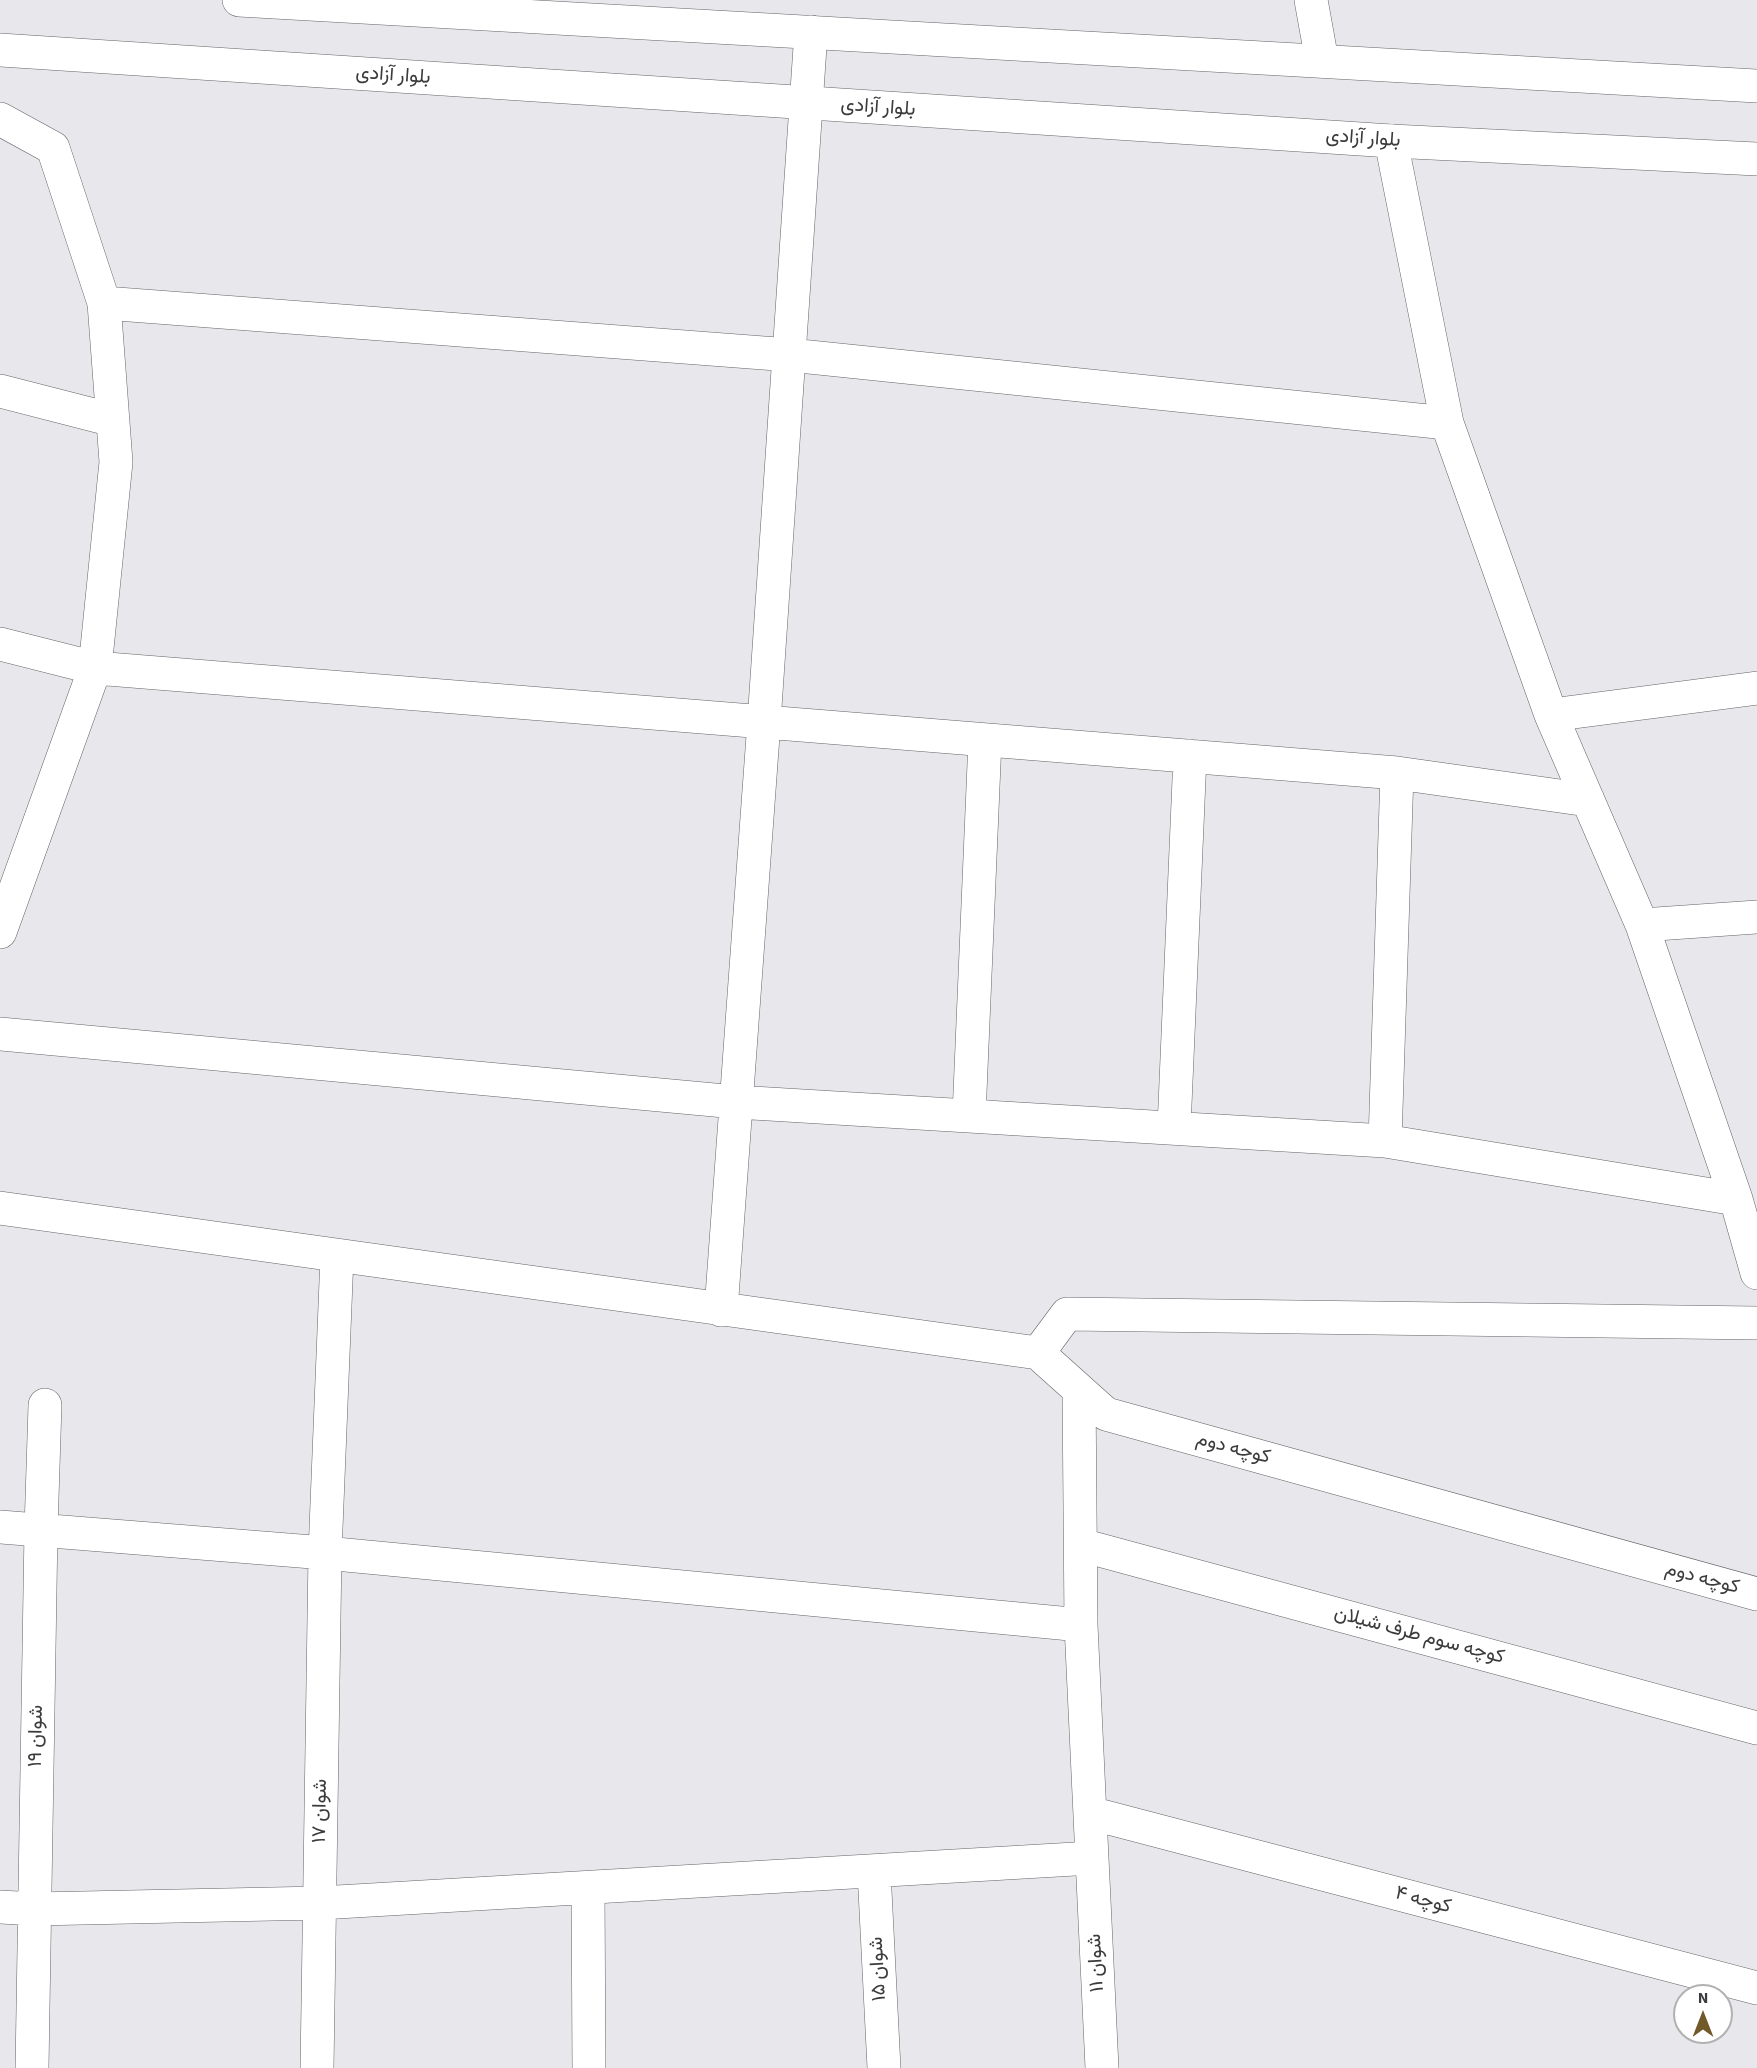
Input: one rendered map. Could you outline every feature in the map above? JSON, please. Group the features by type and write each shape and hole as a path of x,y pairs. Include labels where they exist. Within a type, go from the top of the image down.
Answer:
{"street":[{"path":"239,0 1757,86"},
{"path":"1311,0 1322,61"},
{"path":"721,1310 808,103 811,32"},
{"name":"بلوار آزادی","path":"0,50 1391,141 1757,159"},
{"path":"0,119 53,148 104,303 116,462 94,668 0,929"},
{"path":"1391,141 1446,423 1551,715 1642,925 1736,1199 1757,1273"},
{"path":"104,303 790,355 1446,423"},
{"path":"0,391 113,420"},
{"path":"0,644 94,668 1397,773 1588,800"},
{"path":"1551,715 1757,688"},
{"path":"969,1116 985,740"},
{"path":"1174,1128 1190,756"},
{"path":"1386,1141 1397,773"},
{"path":"1642,925 1757,916"},
{"path":"0,1034 736,1102 1386,1141 1736,1199"},
{"path":"0,1208 1038,1353 1066,1314 1757,1323"},
{"name":"شوان ۱۷","path":"317,2068 326,1553 337,1256"},
{"name":"کوچه دوم","path":"1038,1353 1106,1414 1757,1594"},
{"name":"شوان ۱۱","path":"1079,1390 1081,1625 1102,2068"},
{"name":"شوان ۱۹","path":"32,2068 45,1405"},
{"path":"0,1527 326,1553 1081,1625"},
{"name":"کوچه سوم طرف شیلان","path":"1081,1545 1757,1728"},
{"name":"کوچه ۴","path":"1090,1813 1757,1988"},
{"path":"0,1907 34,1909 320,1904 1092,1858"},
{"name":"شوان ۱۵","path":"874,1871 884,2068"},
{"path":"588,1888 589,2068"}]}
